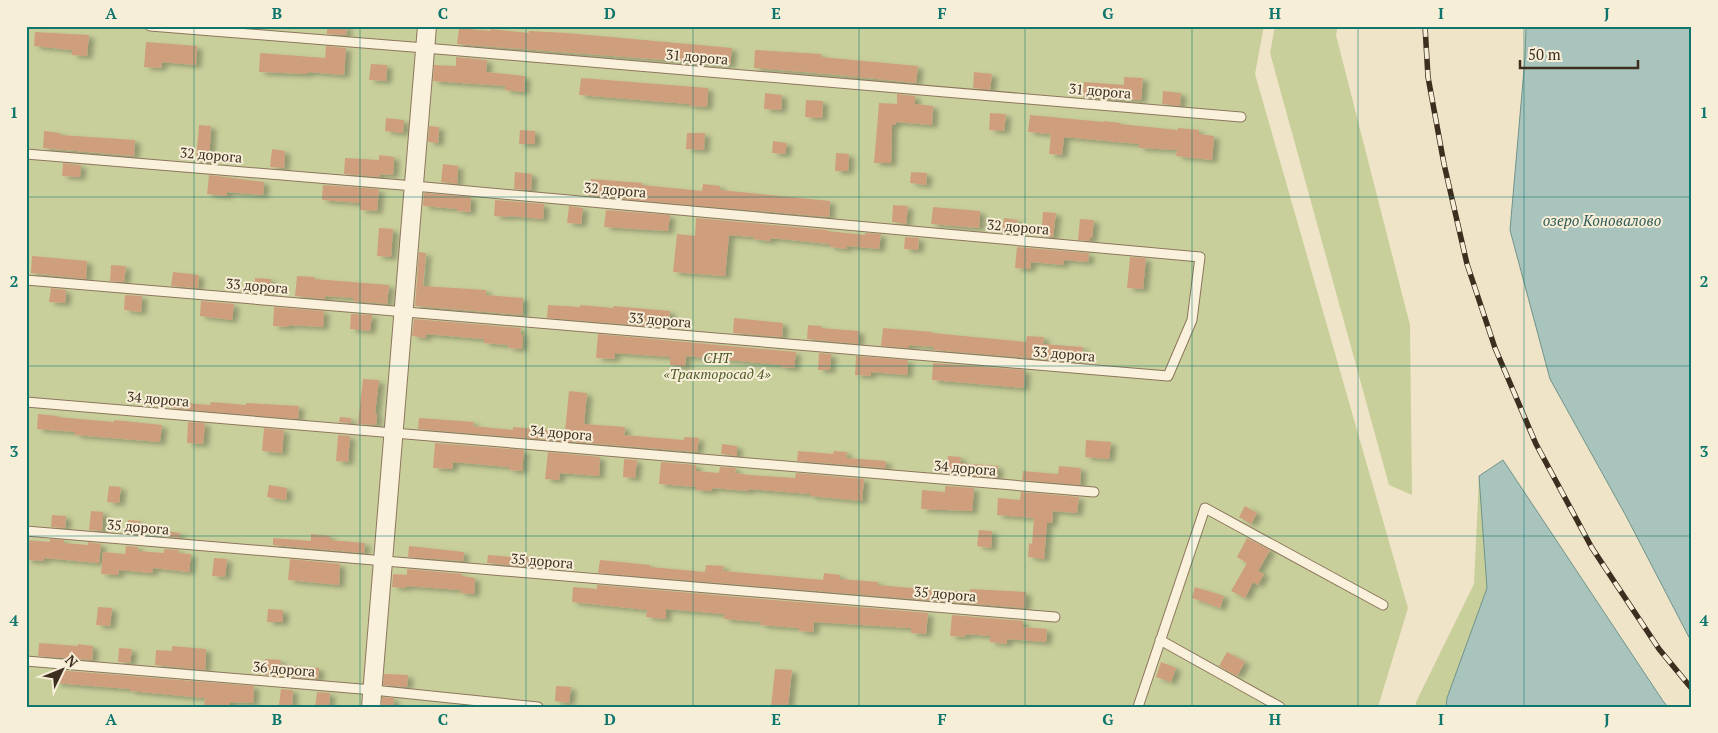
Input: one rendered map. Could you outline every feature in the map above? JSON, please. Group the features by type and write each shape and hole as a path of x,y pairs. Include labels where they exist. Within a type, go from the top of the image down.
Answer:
{"street":[{"path":"372,698 427,26"}],"lane":[{"name":"31 дорога","path":"150,26 1241,117"},
{"name":"32 дорога","path":"26,154 414,186 1200,257"},
{"name":"33 дорога","path":"26,280 1168,376 1192,320 1200,257"},
{"name":"34 дорога","path":"26,402 1094,492"},
{"path":"1138,707 1205,508 1383,605"},
{"name":"35 дорога","path":"26,531 1055,617"},
{"path":"1160,640 1280,707"},
{"name":"36 дорога","path":"26,661 372,698 538,707"}],"green space":[{"name":"СНТ «Тракторосад 4»","path":"26,26 1264,26 1255,74 1408,608 1378,707 26,707"},
{"path":"1275,26 1338,26 1336,35 1410,325 1412,495 1389,485 1270,53"},
{"path":"1479,476 1488,484 1496,707 1416,707 1416,702 1474,584"}],"water":[{"name":"озеро Коновалово","path":"1526,26 1692,26 1692,643 1626,516 1550,379 1510,230 1525,58"},
{"path":"1503,460 1668,707 1446,707 1447,698 1487,588 1479,476"}],"building":[{"path":"327,26 347,26 346,35 327,34"},
{"path":"459,28 529,33 529,31 567,33 732,48 730,65 457,44"},
{"path":"35,32 89,35 87,56 72,55 72,50 34,46"},
{"path":"146,42 197,46 196,65 162,62 161,68 144,67"},
{"path":"326,46 346,48 344,75 308,72 308,74 259,72 260,53 325,58"},
{"path":"755,50 821,54 821,57 918,66 916,83 754,68"},
{"path":"456,57 487,60 486,72 525,76 524,92 505,90 505,86 433,81 434,65 456,66"},
{"path":"371,64 387,65 386,81 369,80"},
{"path":"974,72 992,74 990,90 973,88"},
{"path":"1124,77 1143,78 1141,100 1083,97 1084,82 1124,85"},
{"path":"581,78 708,88 707,107 579,95"},
{"path":"1163,91 1181,93 1180,106 1162,104"},
{"path":"765,93 782,95 781,110 764,109"},
{"path":"897,94 915,96 915,104 933,106 932,125 896,122 895,125 892,125 891,163 874,163 879,103 897,104"},
{"path":"806,100 823,101 822,118 805,117"},
{"path":"990,113 1006,114 1004,131 989,130"},
{"path":"1030,115 1178,130 1178,128 1199,130 1199,134 1214,136 1212,160 1176,156 1177,150 1139,148 1139,144 1064,137 1062,155 1049,154 1051,134 1028,132"},
{"path":"386,118 404,120 403,133 385,131"},
{"path":"199,125 211,126 209,162 196,161"},
{"path":"429,126 439,127 438,143 428,142"},
{"path":"520,130 535,131 535,144 519,144"},
{"path":"44,131 60,133 60,135 135,140 134,156 43,148"},
{"path":"687,133 705,133 704,150 686,149"},
{"path":"773,141 787,143 785,154 772,153"},
{"path":"272,149 285,151 284,168 270,167"},
{"path":"836,153 849,154 848,171 835,171"},
{"path":"379,155 394,157 393,175 380,174 380,177 344,174 345,158 379,160"},
{"path":"63,163 81,165 80,177 62,176"},
{"path":"443,164 458,166 457,184 441,182"},
{"path":"515,172 532,174 531,190 514,189"},
{"path":"911,172 927,173 926,185 910,183"},
{"path":"209,175 264,182 263,195 227,192 227,196 207,194"},
{"path":"591,179 642,183 642,185 702,191 703,184 720,186 720,190 830,201 829,217 589,196"},
{"path":"323,185 379,189 377,211 360,210 360,203 322,200"},
{"path":"424,193 471,197 470,212 423,206"},
{"path":"495,200 544,204 543,219 494,216"},
{"path":"893,205 908,206 906,224 892,222"},
{"path":"569,206 583,208 581,224 567,223"},
{"path":"933,207 980,211 979,228 931,224"},
{"path":"606,210 670,215 668,231 604,227"},
{"path":"1043,212 1056,213 1053,237 1041,236"},
{"path":"696,218 865,235 865,233 881,234 879,249 847,246 847,249 830,247 830,244 771,238 771,241 753,239 754,237 729,235 725,276 673,272 677,234 695,236"},
{"path":"1004,218 1018,220 1016,234 1002,232"},
{"path":"1080,219 1094,220 1090,241 1078,240"},
{"path":"379,228 393,229 391,257 377,256"},
{"path":"905,237 919,238 918,250 904,249"},
{"path":"1017,247 1089,253 1088,262 1064,260 1063,265 1031,262 1030,269 1015,268"},
{"path":"419,252 426,253 423,286 486,290 486,295 523,298 522,315 415,306"},
{"path":"32,256 87,261 86,279 31,273"},
{"path":"1130,257 1146,258 1143,289 1127,288"},
{"path":"111,265 126,266 124,282 110,281"},
{"path":"173,272 199,275 198,288 171,286"},
{"path":"297,276 389,285 387,304 353,301 353,298 325,296 325,299 295,296"},
{"path":"255,278 271,279 270,294 254,293"},
{"path":"51,288 66,290 65,303 49,302"},
{"path":"125,295 142,296 141,312 124,310"},
{"path":"201,301 234,304 232,320 200,316"},
{"path":"548,305 613,308 613,306 670,311 669,328 547,318"},
{"path":"274,307 324,311 323,327 273,326"},
{"path":"351,314 372,315 370,331 350,329"},
{"path":"734,318 783,323 782,337 733,333"},
{"path":"414,319 521,328 520,334 523,334 522,349 508,348 509,345 484,343 484,339 426,334 426,338 412,336"},
{"path":"808,325 859,331 858,344 807,339"},
{"path":"883,328 1026,342 1027,336 1044,337 1043,344 1083,347 1081,362 934,350 934,347 909,345 909,348 881,346"},
{"path":"598,334 796,352 794,368 781,367 781,365 686,356 685,367 670,365 670,357 615,353 614,359 596,358"},
{"path":"819,353 831,354 830,370 818,370"},
{"path":"856,356 908,360 907,375 871,372 871,376 855,375"},
{"path":"933,363 1025,370 1024,388 932,380"},
{"path":"363,379 379,380 375,414 377,414 376,425 358,424"},
{"path":"569,391 587,393 584,424 625,427 624,435 684,440 684,437 699,438 697,452 418,429 419,418 474,422 473,426 513,430 513,427 565,431"},
{"path":"171,402 210,405 211,402 299,406 298,419 171,408"},
{"path":"38,414 162,425 160,442 75,435 75,432 37,429"},
{"path":"340,417 351,418 351,423 339,422"},
{"path":"188,422 205,423 203,444 187,443"},
{"path":"264,428 284,430 282,453 262,451"},
{"path":"338,435 350,436 348,462 336,461"},
{"path":"1086,440 1111,442 1109,459 1085,457"},
{"path":"435,443 524,450 522,471 509,470 509,467 453,462 452,469 433,468"},
{"path":"722,444 737,446 737,456 721,454"},
{"path":"798,451 833,454 834,451 847,452 846,458 886,461 886,468 797,461"},
{"path":"548,452 600,457 599,476 560,473 559,480 545,479"},
{"path":"948,456 961,457 960,463 998,466 997,478 946,473"},
{"path":"624,459 637,460 635,478 623,477"},
{"path":"661,462 696,465 696,471 719,473 720,467 736,468 735,473 750,475 795,478 796,473 864,479 862,501 749,489 749,491 712,488 712,491 696,490 696,487 659,484"},
{"path":"1059,466 1081,468 1080,485 1022,480 1023,471 1058,474"},
{"path":"269,485 287,488 286,500 267,497"},
{"path":"109,486 121,487 119,503 107,502"},
{"path":"945,486 974,488 972,511 921,509 922,490 945,492"},
{"path":"1021,492 1079,497 1077,513 1053,511 1052,523 1047,523 1044,559 1028,557 1029,543 1032,544 1034,518 997,515 998,498 1020,500"},
{"path":"1245,506 1257,513 1251,524 1239,517"},
{"path":"91,511 103,512 102,531 89,530"},
{"path":"52,515 66,516 65,528 51,527"},
{"path":"128,520 140,521 139,534 127,533"},
{"path":"979,530 992,531 991,548 977,546"},
{"path":"165,531 180,533 180,538 165,536"},
{"path":"311,534 330,536 330,540 365,543 364,553 273,545 273,538 311,541"},
{"path":"1247,538 1270,550 1258,571 1264,574 1258,585 1253,582 1245,598 1231,591 1247,563 1237,557"},
{"path":"50,539 64,540 64,543 88,545 88,542 101,544 99,563 44,558 44,561 26,560 26,540 50,542"},
{"path":"126,546 138,547 138,551 164,553 164,549 179,550 178,553 191,554 189,572 153,568 152,573 119,570 118,575 101,574 103,552 125,554"},
{"path":"409,546 464,552 463,561 408,557"},
{"path":"488,555 540,558 539,568 487,563"},
{"path":"214,558 227,559 225,577 212,576"},
{"path":"290,559 340,564 339,585 288,580"},
{"path":"600,560 705,572 706,565 724,566 723,571 823,580 824,573 840,575 840,579 878,582 878,585 933,590 970,592 970,589 1026,592 1025,608 598,573"},
{"path":"407,569 462,574 462,576 475,578 474,594 460,593 461,590 406,586 406,588 392,587 393,574 407,575"},
{"path":"597,585 928,613 926,634 911,633 911,628 814,622 813,632 799,631 799,628 760,625 761,622 724,619 724,614 666,609 666,619 646,617 647,610 572,602 573,587 597,589"},
{"path":"1195,587 1224,596 1220,608 1192,598"},
{"path":"98,607 112,608 110,626 96,625"},
{"path":"268,609 283,610 283,622 267,622"},
{"path":"952,615 1023,621 1023,627 1047,629 1046,642 1007,639 1007,644 990,642 990,636 966,634 965,637 950,636"},
{"path":"39,643 93,646 92,660 38,656"},
{"path":"172,646 206,649 205,670 155,665 156,650 172,651"},
{"path":"119,648 132,649 130,663 118,662"},
{"path":"1227,652 1245,662 1237,676 1219,666"},
{"path":"265,659 281,660 280,665 319,668 318,679 264,675"},
{"path":"1161,662 1176,668 1171,682 1156,677"},
{"path":"775,669 792,670 788,707 771,707"},
{"path":"56,670 254,686 253,703 230,702 230,707 204,706 205,698 55,683"},
{"path":"384,674 408,675 407,687 383,685"},
{"path":"556,686 571,687 569,703 555,701"},
{"path":"281,689 293,690 292,706 279,705"},
{"path":"317,692 330,693 329,707 315,707"},
{"path":"382,697 394,698 393,707 382,707"}],"railway":[{"path":"1425,26 1428,77 1444,164 1467,264 1495,348 1536,444 1592,548 1659,649 1692,689"}]}
